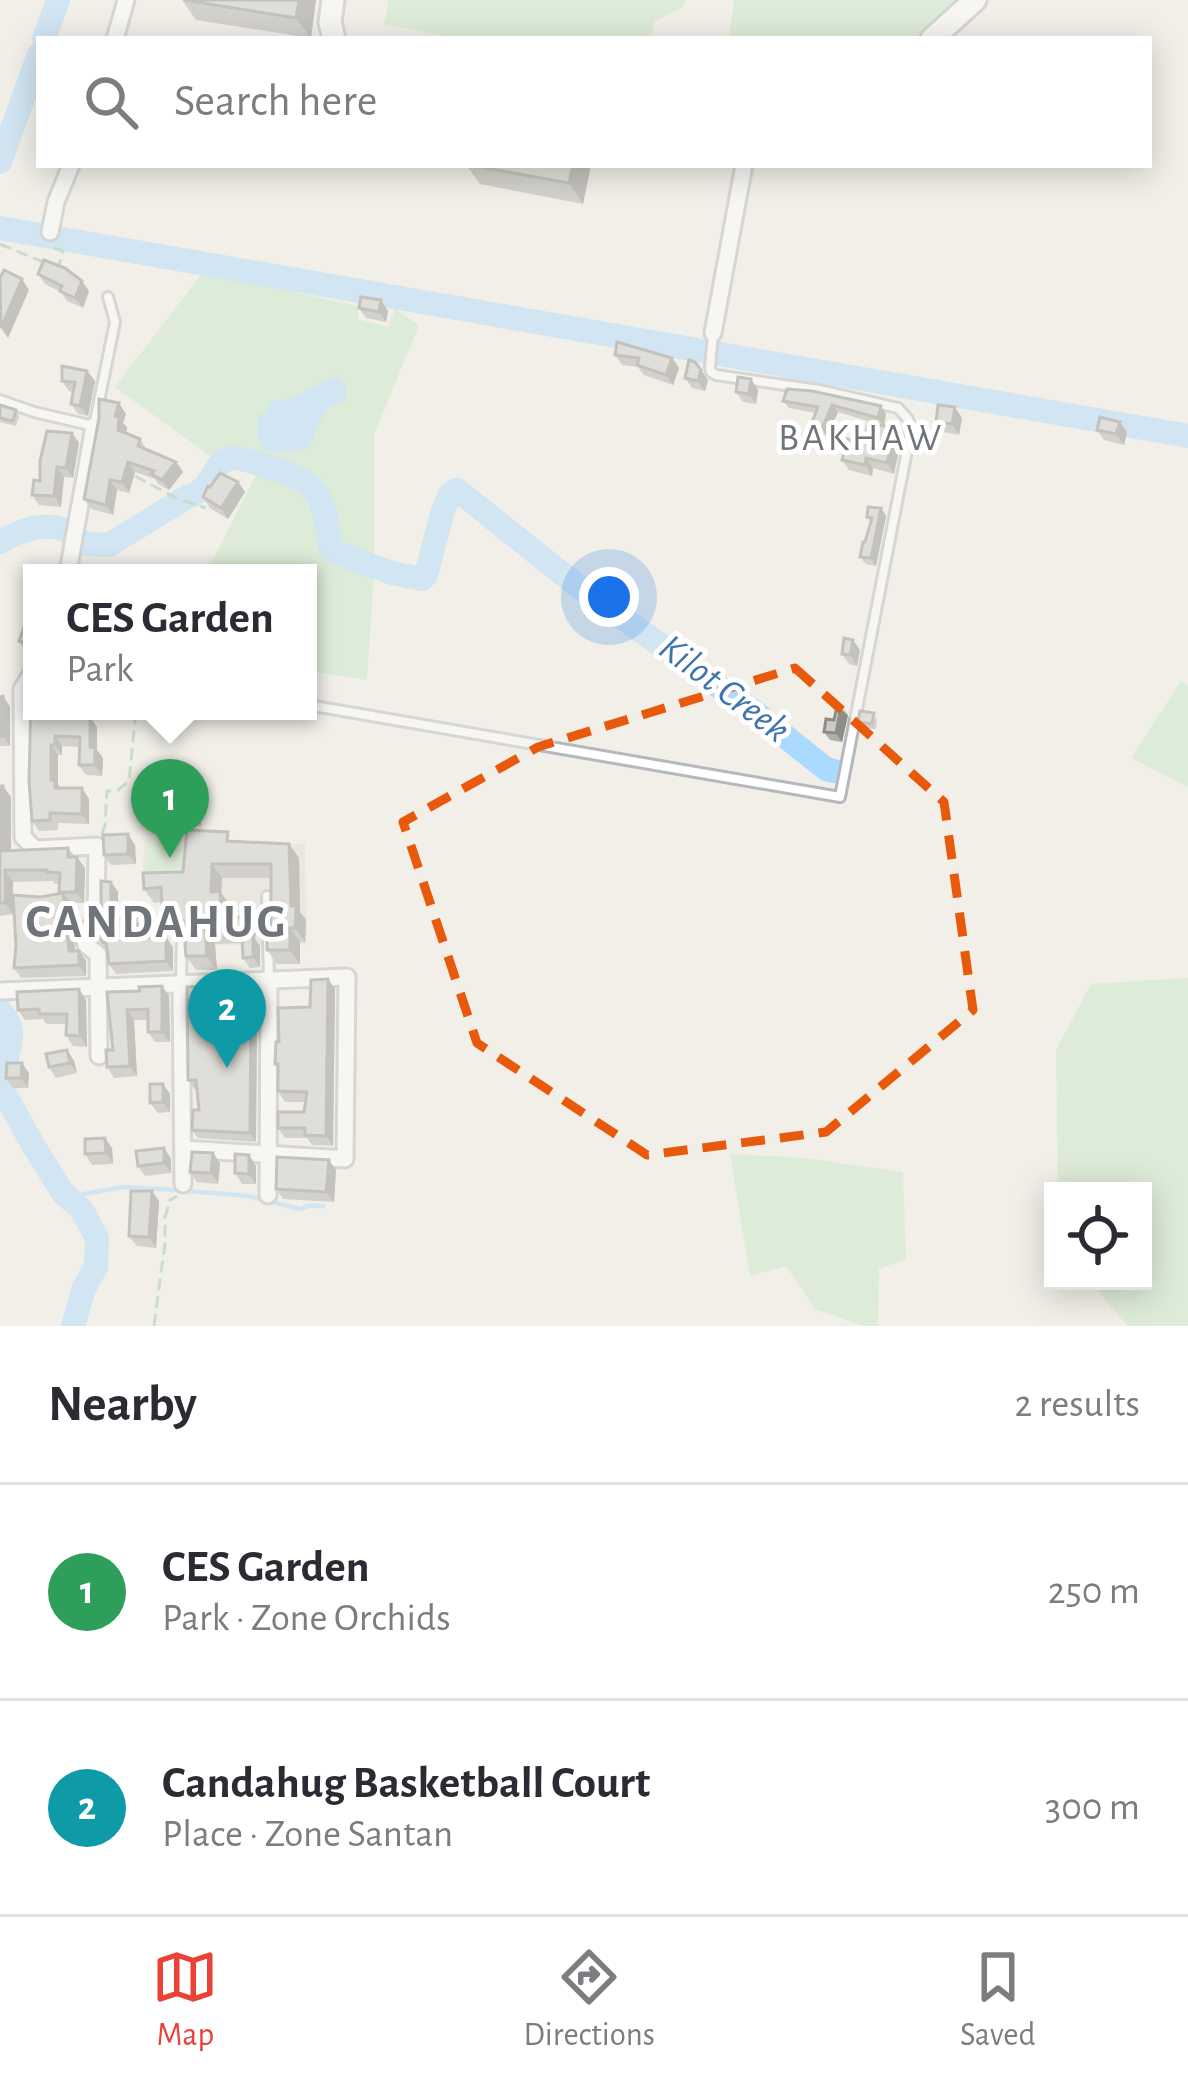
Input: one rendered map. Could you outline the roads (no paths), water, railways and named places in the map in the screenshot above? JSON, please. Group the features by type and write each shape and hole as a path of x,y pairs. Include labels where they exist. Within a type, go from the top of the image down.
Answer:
{"street":[{"path":"116,36 126,0"},
{"path":"333,0 333,36"},
{"path":"935,36 975,0"},
{"path":"49,238 69,168"},
{"path":"713,333 743,168"},
{"path":"70,564 94,426"},
{"path":"23,687 23,837 35,849 98,847 96,918 84,936 86,945 98,954 99,1056"},
{"path":"2,991 347,977 345,1159 183,1149"},
{"path":"268,1195 269,980"},
{"path":"181,985 183,1184"}],"lane":[{"path":"0,400 94,426 115,322 108,297"},
{"path":"317,707 840,797 911,430 908,419 898,408 819,390 716,375 710,367 713,333"},
{"path":"268,896 269,980"},
{"path":"181,985 182,935"}],"water":[{"path":"337,375 346,384 345,401 328,408 310,448 266,452 258,416 266,412 269,402 294,397"}],"waterway":[{"path":"45,36 58,0"},
{"path":"0,162 36,62"},
{"path":"0,228 1188,436"},
{"name":"Kilot Creek","path":"79,540 109,545 196,493 222,462 237,458 307,484 321,502 330,548 335,552 422,579 443,510 457,490 579,587 834,771"},
{"name":"Kilot Creek","path":"0,542 34,528 68,532"},
{"name":"Kilot Creek","path":"0,1011 11,1037 0,1085 63,1193 82,1210 97,1238 96,1267 73,1326"},
{"path":"67,1197 124,1187 174,1190"},
{"path":"188,1191 248,1196 300,1209 323,1206"}],"place":[{"name":"CES Garden","path":"170,858"},
{"name":"Candahug Basketball Court","path":"227,1068"}],"district":[{"name":"BAKHAW","path":"861,438"},
{"name":"CANDAHUG","path":"157,923"}]}
